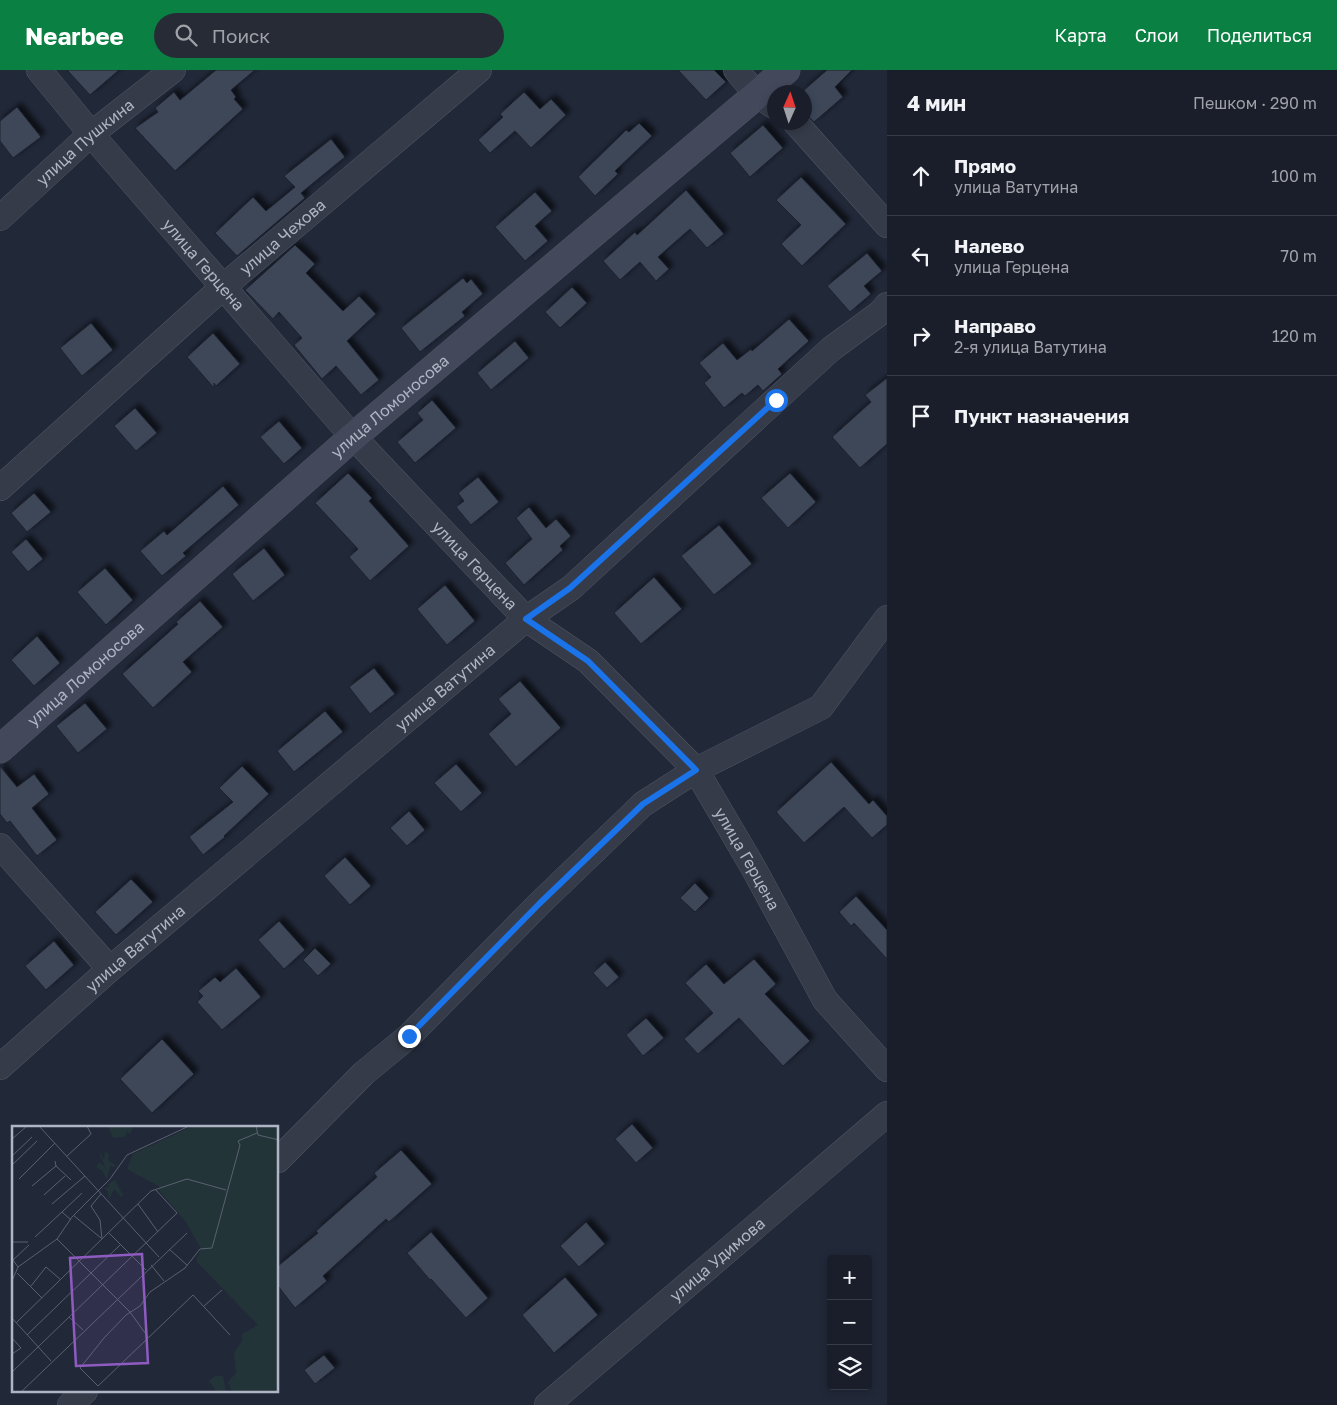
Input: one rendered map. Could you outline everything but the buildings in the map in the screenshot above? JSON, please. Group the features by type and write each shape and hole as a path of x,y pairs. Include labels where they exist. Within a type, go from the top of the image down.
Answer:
{"street":[{"name":"улица Герцена","path":"39,70 91,134 345,428 526,619 588,661 696,770 754,869 825,1000 887,1069"},
{"name":"улица Пушкина","path":"0,218 91,134 173,70"},
{"name":"улица Чехова","path":"0,488 223,287 479,70"},
{"path":"736,70 766,100"},
{"name":"улица Ломоносова","path":"0,750 354,436 766,100 786,70"},
{"path":"802,130 887,225"},
{"name":"улица Ватутина","path":"0,1067 110,969 526,619 570,588 831,349 880,313 887,305"},
{"path":"279,1159 364,1073 409,1036 540,903 643,804 696,770 821,706 887,618"},
{"path":"0,846 110,969"},
{"name":"улица Удимова","path":"547,1405 887,1114"},
{"path":"70,1405 84,1392"}],"route":[{"path":"409,1036 540,903 643,804 696,770 588,661 526,619 570,588 776,400"}]}
